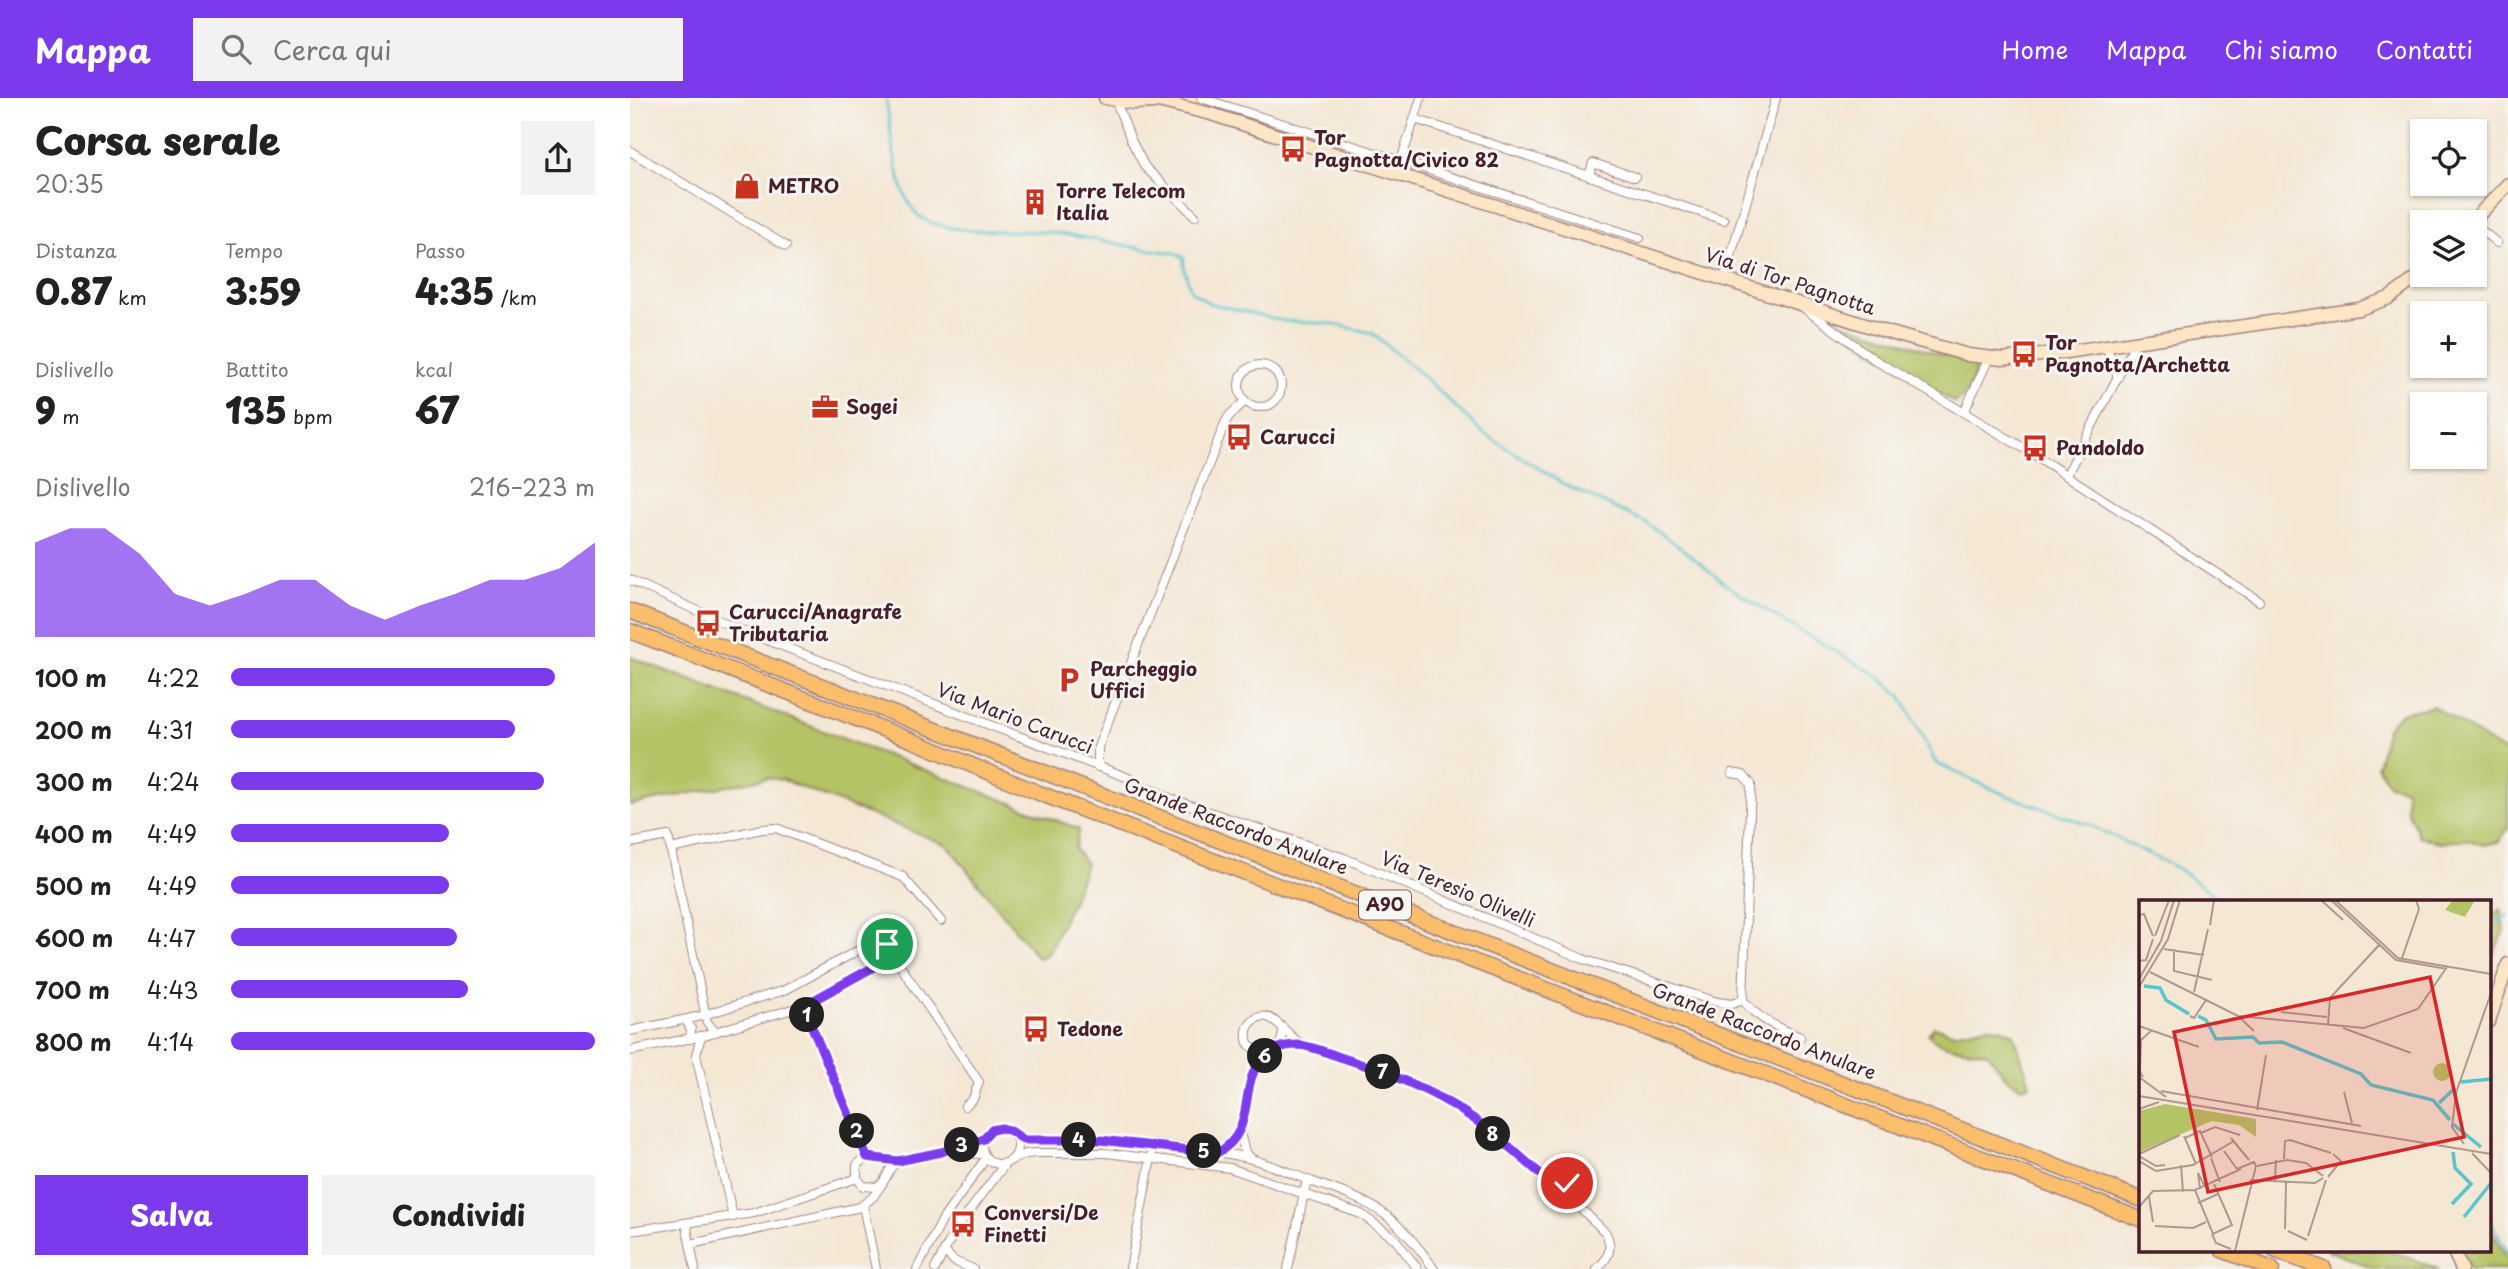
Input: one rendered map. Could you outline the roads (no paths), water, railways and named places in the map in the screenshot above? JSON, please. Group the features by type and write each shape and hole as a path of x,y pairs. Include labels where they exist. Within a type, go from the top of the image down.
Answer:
{"highway":[{"name":"Grande Raccordo Anulare","path":"630,611 2139,1199"},
{"name":"Grande Raccordo Anulare","path":"630,631 911,740 1039,793 2139,1219"},
{"path":"2227,1252 2272,1269"},
{"path":"2279,1252 2324,1269"}],"street":[{"path":"1201,98 1640,238"},
{"path":"1401,161 1421,98"},
{"path":"1724,280 1776,98"},
{"path":"1111,99 1145,167 1195,216"},
{"name":"Via di Tor Pagnotta","path":"1111,99 1132,103 1150,100 1211,114 1724,280 1941,348 1989,358 2028,357 2359,309 2389,298 2410,283"},
{"path":"1415,118 1724,220"},
{"path":"630,151 786,246"},
{"path":"1589,176 1593,163 1635,177"},
{"path":"2487,210 2505,193"},
{"path":"2487,235 2497,243"},
{"path":"1796,302 1875,360 2066,476 2259,601"},
{"path":"2066,476 2136,342"},
{"path":"2106,346 2118,377"},
{"path":"1964,412 1989,358"},
{"path":"1263,366 1276,373 1281,387 1275,401 1259,407 1245,401 1239,386 1247,370 1263,366"},
{"name":"Via Mario Carucci","path":"630,580 735,628 1098,767 1098,747 1225,424 1229,416 1245,401"},
{"name":"Via Teresio Olivelli","path":"1098,767 1170,798 1344,858 1583,959 1717,1002 1732,1004 1743,1000"},
{"path":"1731,773 1743,775 1751,784 1752,829 1743,1000 1763,1020 1800,1037"},
{"path":"671,849 776,828 903,877 941,921"},
{"path":"630,843 668,836 708,1024 715,1032"},
{"path":"874,927 979,1082 973,1099 965,1106"},
{"path":"630,1031 706,1015 792,987 881,938"},
{"path":"630,1051 690,1039 803,1006 892,957"},
{"path":"2490,1018 2508,964"},
{"path":"803,1006 867,1157"},
{"path":"1252,1159 1245,1152 1240,1133 1254,1071 1247,1029 1256,1019 1271,1018 1302,1045 1423,1088 1472,1118 1552,1183 1554,1195 1566,1194 1569,1189 1562,1179 1552,1183"},
{"path":"686,1020 691,1029 690,1039"},
{"path":"1278,1048 1283,1029"},
{"path":"701,1036 696,1055 733,1217"},
{"path":"1254,1071 1266,1054 1278,1048 1302,1045"},
{"path":"1252,1049 1266,1054"},
{"path":"867,1157 898,1161 943,1152 984,1139 991,1130 1002,1128 1011,1131 1016,1137 1019,1149 1014,1159"},
{"path":"1217,1153 1240,1133"},
{"path":"1016,1137 1024,1140 1100,1140 1252,1159 1360,1198 1387,1214 1404,1229 1434,1269"},
{"path":"916,1269 954,1202 985,1156 984,1139"},
{"path":"1130,1269 1150,1176 1151,1158 1153,1151 1159,1146"},
{"path":"943,1152 985,1156 994,1164 1005,1164"},
{"path":"935,1269 973,1204 1005,1164 1026,1154 1106,1153 1230,1168 1305,1193 1361,1214 1378,1225 1395,1239 1418,1269"},
{"path":"867,1157 857,1165 857,1178 868,1188 882,1184"},
{"path":"881,1160 887,1171"},
{"path":"691,1244 863,1206 882,1184 887,1171 898,1161"},
{"path":"630,1231 733,1217 778,1206 857,1178"},
{"path":"1288,1269 1306,1184 1313,1182"},
{"path":"1566,1194 1606,1233 1609,1255 1597,1269"},
{"path":"863,1206 876,1269"},
{"path":"689,1223 687,1228 695,1269"},
{"path":"944,1251 954,1261 973,1269"},
{"path":"2454,1252 2462,1269"}],"waterway":[{"path":"886,98 899,177 910,206 918,215 946,227 1054,233 1175,253 1184,258 1191,291 1209,303 1284,321 1333,324 1372,333 1424,377 1483,433 1567,486 1645,522 1728,586 1876,675 1901,696 1936,763 2008,796 2090,825 2177,868 2221,900"},
{"path":"2490,925 2508,915"},
{"path":"2490,1220 2508,1253"}],"place":[{"name":"Tor Pagnotta/Civico 82","path":"1293,149"},
{"name":"METRO","path":"747,186"},
{"name":"Torre Telecom Italia","path":"1035,202"},
{"name":"Tor Pagnotta/Archetta","path":"2024,354"},
{"name":"Sogei","path":"825,407"},
{"name":"Carucci","path":"1239,437"},
{"name":"Pandoldo","path":"2035,448"},
{"name":"Carucci/Anagrafe Tributaria","path":"708,623"},
{"name":"Parcheggio Uffici","path":"1069,680"},
{"name":"Tedone","path":"1036,1029"},
{"name":"Conversi/De Finetti","path":"963,1224"}]}
